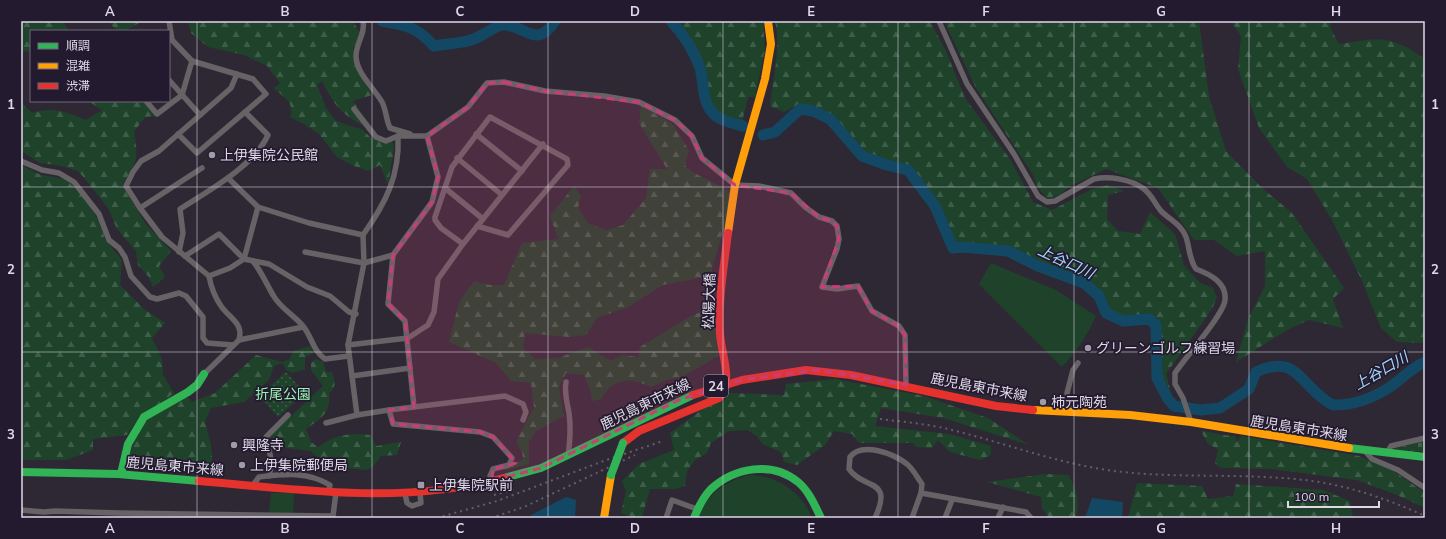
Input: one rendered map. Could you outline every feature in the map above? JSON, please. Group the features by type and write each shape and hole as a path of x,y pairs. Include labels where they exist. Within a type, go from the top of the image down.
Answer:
{"main road":[{"name":"松陽大橋","path":"727,383 720,333 721,286 735,185 765,79 771,44 768,21"},
{"name":"鹿児島東市来線","path":"21,472 61,471 122,474 355,494 420,493 492,480 541,468 679,400 727,383 782,373 818,370 906,385 996,406 1024,410 1130,415 1191,422 1314,444 1425,457"},
{"path":"122,474 123,462 132,435 139,423 150,413 188,392 197,385 204,374"},
{"path":"604,518 611,475 623,443 639,431 712,402 723,395 727,383"},
{"path":"694,518 697,508 706,494 727,476 740,471 764,469 780,472 799,483 812,500 821,518"}],"street":[{"path":"169,21 172,40 192,61 253,79 266,94 196,153 178,134"},
{"path":"363,21 361,40 356,56 358,67 383,102 390,128 404,133 426,136"},
{"path":"939,21 967,84 1014,154 1038,196 1047,202 1055,202 1094,179 1100,178 1123,180 1137,184 1144,189 1162,211 1177,222 1186,236 1191,261 1196,270 1210,274 1218,280 1225,293 1226,301 1213,323 1175,373 1175,384 1183,398 1191,422"},
{"path":"147,102 157,114 182,95 192,61"},
{"path":"238,74 231,88 159,151 141,161 133,172 126,186 140,208 162,237 209,276 211,286 221,307 239,325 241,333 239,340"},
{"path":"170,81 200,115"},
{"path":"354,109 376,137 386,141 398,136 426,136 468,107 487,83 504,82 545,91 604,96 639,102 676,120 692,136 702,158 735,185 759,186 791,193 805,207 819,217 832,221 837,226 839,239 837,249 822,287 837,289 858,286 872,311 899,326 905,335 906,385"},
{"path":"179,252 183,233 180,209 228,178 262,147 268,135 245,112"},
{"path":"463,244 441,228 435,220 452,167 457,158 486,120 491,116 567,158 568,162 566,168 508,235 477,226"},
{"path":"476,134 522,171"},
{"path":"357,415 348,345 356,314 364,264 364,235 382,207 391,189 398,150 398,136"},
{"path":"414,407 406,321 388,304 393,255 432,202 438,177 426,136"},
{"path":"348,345 408,338 428,324 434,312 438,279 477,226 543,144"},
{"path":"457,158 502,195"},
{"path":"21,161 42,170 59,173 74,182 99,214 109,240 119,248 126,257 131,276 150,297 157,299 179,293 186,296 203,318 203,338 207,343 233,345"},
{"path":"140,208 202,168"},
{"path":"228,178 258,207 309,223 364,235"},
{"path":"445,188 483,219"},
{"path":"209,276 230,268 244,259 258,207"},
{"path":"185,256 219,234 244,259 269,264 307,287 330,296 349,312 356,314"},
{"path":"305,252 364,264 393,255"},
{"path":"253,260 264,274 273,296 284,309 304,327 318,354 324,358 349,356"},
{"path":"204,374 239,340 304,327"},
{"path":"1072,413 1067,393 1073,370 1078,363"},
{"path":"352,376 410,368"},
{"path":"566,382 565,396 570,428 568,456"},
{"path":"326,423 357,415 389,410 505,396 523,404 526,412 523,420"},
{"path":"389,410 393,424 480,432 493,437 512,458 509,465 493,469 490,476 492,480"},
{"path":"269,476 272,463 266,437 288,415"},
{"path":"1387,453 1391,446 1425,438"},
{"path":"875,518 881,502 880,492 872,483 852,473 849,469 848,462 853,453 864,449 893,455 908,465 922,484 921,493 912,518"},
{"path":"1364,450 1372,459 1398,470 1425,488"},
{"path":"21,510 119,514 333,516 332,491 330,485 321,480 309,476 289,474 259,477 253,485"},
{"path":"405,494 407,503 412,506 421,503 420,493"},
{"path":"921,493 952,500 1003,507 1026,512 1031,518"},
{"path":"666,518 672,500 697,508"},
{"path":"945,518 952,500"},
{"path":"998,518 1003,507"}],"highlighted area":[{"path":"504,82 545,91 639,102 675,120 692,136 702,158 735,185 791,193 819,217 832,221 837,226 839,239 822,287 858,286 872,311 899,326 905,335 906,385 818,370 742,380 679,400 541,468 492,481 493,469 516,463 493,437 480,432 393,424 389,410 414,407 405,321 388,304 393,255 432,202 438,177 427,136 468,107 487,83"}],"green space":[{"path":"21,21 63,21 68,30 30,30 30,52 21,51"},
{"path":"108,21 143,21 126,30 116,30"},
{"path":"188,21 353,21 361,35 353,48 355,65 372,95 353,101 369,123 367,127 358,123 340,109 322,81 317,85 326,108 336,121 363,130 371,138 392,140 394,148 388,185 380,165 368,171 354,166 337,157 319,134 290,117 290,103 274,88 280,83 267,66 244,55 208,47 191,33"},
{"path":"676,21 763,21 765,49 755,97 748,97 742,122 716,113 710,104 702,68 693,46"},
{"path":"775,21 930,21 946,51 965,98 1010,159 1033,202 1052,210 1092,189 1109,185 1124,191 1108,195 1107,219 1118,231 1140,234 1150,212 1175,234 1184,265 1200,283 1212,287 1217,297 1212,309 1166,374 1171,392 1161,377 1159,324 1151,316 1124,319 1111,312 1101,293 1085,279 1038,262 1006,246 957,244 939,204 910,166 864,153 834,118 817,108 795,106 784,112 770,106 777,52 777,31"},
{"path":"944,21 1199,21 1209,96 1226,151 1260,186 1292,213 1344,288 1333,299 1343,328 1309,320 1287,330 1236,362 1248,319 1265,286 1265,251 1237,256 1214,240 1194,240 1158,188 1106,169 1068,187 1061,194 1048,199 1038,188 1032,173 976,88"},
{"path":"1231,21 1330,21 1331,29 1339,44 1364,40 1384,40 1402,45 1425,59 1425,342 1397,342 1381,328 1362,281 1332,220 1307,179 1287,167 1259,128 1238,69 1241,36"},
{"path":"90,102 143,102 156,116 145,117 134,132 136,160 122,185 145,223 171,251 159,266 165,277 153,287 148,276 138,265 136,251 117,229 108,208 78,171 62,166 40,163 21,151 21,103 32,113 53,110 66,112 86,120 102,110"},
{"path":"641,106 673,124 689,151 685,166 694,173 734,193 710,276 663,285 628,307 597,318 586,335 568,337 525,333 523,348 536,359 558,358 588,347 611,361 622,355 638,357 640,347 684,320 716,304 718,356 684,376 666,380 651,387 629,381 617,383 606,392 601,399 592,401 591,393 584,375 566,373 559,387 564,416 536,431 529,442 529,464 502,471 523,459 522,452 516,442 534,407 531,383 511,381 496,363 449,342 459,302 474,281 490,285 504,285 522,243 558,239 550,216 574,186 581,196 578,208 588,223 606,230 623,225 646,198 650,169 667,169 639,123"},
{"path":"21,165 41,175 66,179 88,202 101,225 105,239 122,260 120,285 144,309 165,323 152,338 162,359 163,375 174,393 154,409 139,417 127,435 93,439 93,450 66,460 21,460"},
{"path":"991,263 1056,290 1096,316 1081,343 1062,367 979,284"},
{"path":"310,346 313,353 305,357 305,369 292,373 286,370 283,363 274,366 269,380 244,402 211,408 205,421 211,445 213,469 204,474 154,470 129,459 137,432 147,420 158,412 187,397 192,402 215,393 256,355 282,362 290,359 293,351"},
{"path":"316,359 323,362 326,372 332,372 335,384 329,394 328,406 324,415 306,429 311,442 318,447 342,435 370,435 376,446 401,442 397,455 381,456 372,468 365,470 348,468 316,456 311,451 286,448 284,444 271,444 270,438 275,431 323,386 311,370 311,363"},
{"name":"折尾公園","path":"286,372 305,393 278,417 259,396"},
{"path":"835,379 924,396 988,418 1029,445 943,418 881,408 875,426 949,434 991,446 991,455 980,460 950,452 938,440 932,448 916,447 913,443 859,443 852,434 834,431 825,445 797,465 784,462 781,452 762,444 757,436 747,430 729,431 711,443 707,453 695,460 687,471 685,486 675,489 650,489 642,518 635,518 621,513 626,491 622,481 639,464 674,450 670,433 704,408 724,401 730,393 784,395 786,384"},
{"path":"1201,431 1235,436 1237,442 1241,436 1359,456 1395,472 1425,493 1425,508 1397,495 1357,480 1271,469 1221,468 1215,463 1218,449 1208,444"},
{"path":"1425,441 1425,452 1393,449"},
{"path":"1046,474 1068,475 1076,491 1078,506 1077,518 1049,518 1042,508 1041,497 987,482"},
{"path":"749,475 769,478 787,487 802,500 812,518 699,518 706,502 712,495 725,485"},
{"path":"1137,483 1202,486 1208,499 1233,496 1236,484 1323,490 1350,501 1353,518 1128,518"},
{"path":"271,493 294,493 293,513 269,513"}],"water":[{"path":"566,497 576,500 575,518 532,518 531,515"},
{"path":"1092,498 1123,502 1122,518 1085,518"}],"waterway":[{"name":"上谷口川","path":"382,21 411,28 422,35 434,46 471,40 501,25 519,28 531,34 542,34 555,21"},
{"name":"上谷口川","path":"671,21 680,31 695,55 700,68 706,102 709,108 718,118 743,126"},
{"name":"上谷口川","path":"763,135 775,132 800,109 813,111 830,119 862,156 887,165 908,170 935,206 953,248 962,247 1008,251 1038,266 1084,283 1099,296 1106,313 1123,321 1149,319 1156,325 1157,378 1168,399 1174,406 1201,410 1220,408 1249,389 1256,372 1269,367 1280,366 1295,372 1316,393 1331,404 1350,404 1371,398 1384,391 1415,367 1425,362"}],"railway":[{"path":"880,419 943,428 1087,467 1107,470 1130,473 1271,477 1329,484 1345,487 1378,497 1425,516"},
{"path":"437,518 497,501 609,459 663,441"},
{"path":"491,518 524,507 635,455"},
{"path":"494,495 516,489"}],"traffic: fast":[{"path":"121,474 128,444 144,417 188,392 197,385 204,374"},
{"path":"504,478 541,468 693,395"},
{"path":"611,475 623,443"},
{"path":"1349,448 1425,457"},
{"path":"694,518 699,507 711,489 731,476 754,469 777,471 788,475 798,482 809,494 821,518"},
{"path":"21,472 118,474 199,481"}],"traffic: slow":[{"path":"728,233 735,185 765,79 771,44 768,21"},
{"path":"1033,410 1130,415 1191,422 1349,448"},
{"path":"604,518 611,475"}],"traffic: jam":[{"path":"623,443 639,431 719,398 723,391 726,383 726,367 720,333 720,308 728,233"},
{"path":"693,395 742,380 806,370 851,375 996,406 1033,410"},
{"path":"199,481 314,491 390,493 428,491 466,486 504,478"}],"place":[{"name":"上伊集院公民館","path":"212,155"},
{"name":"グリーンゴルフ練習場","path":"1088,348"},
{"name":"柿元陶苑","path":"1043,402"},
{"name":"興隆寺","path":"234,445"},
{"name":"上伊集院郵便局","path":"242,465"},
{"name":"上伊集院駅前","path":"421,485"}]}
